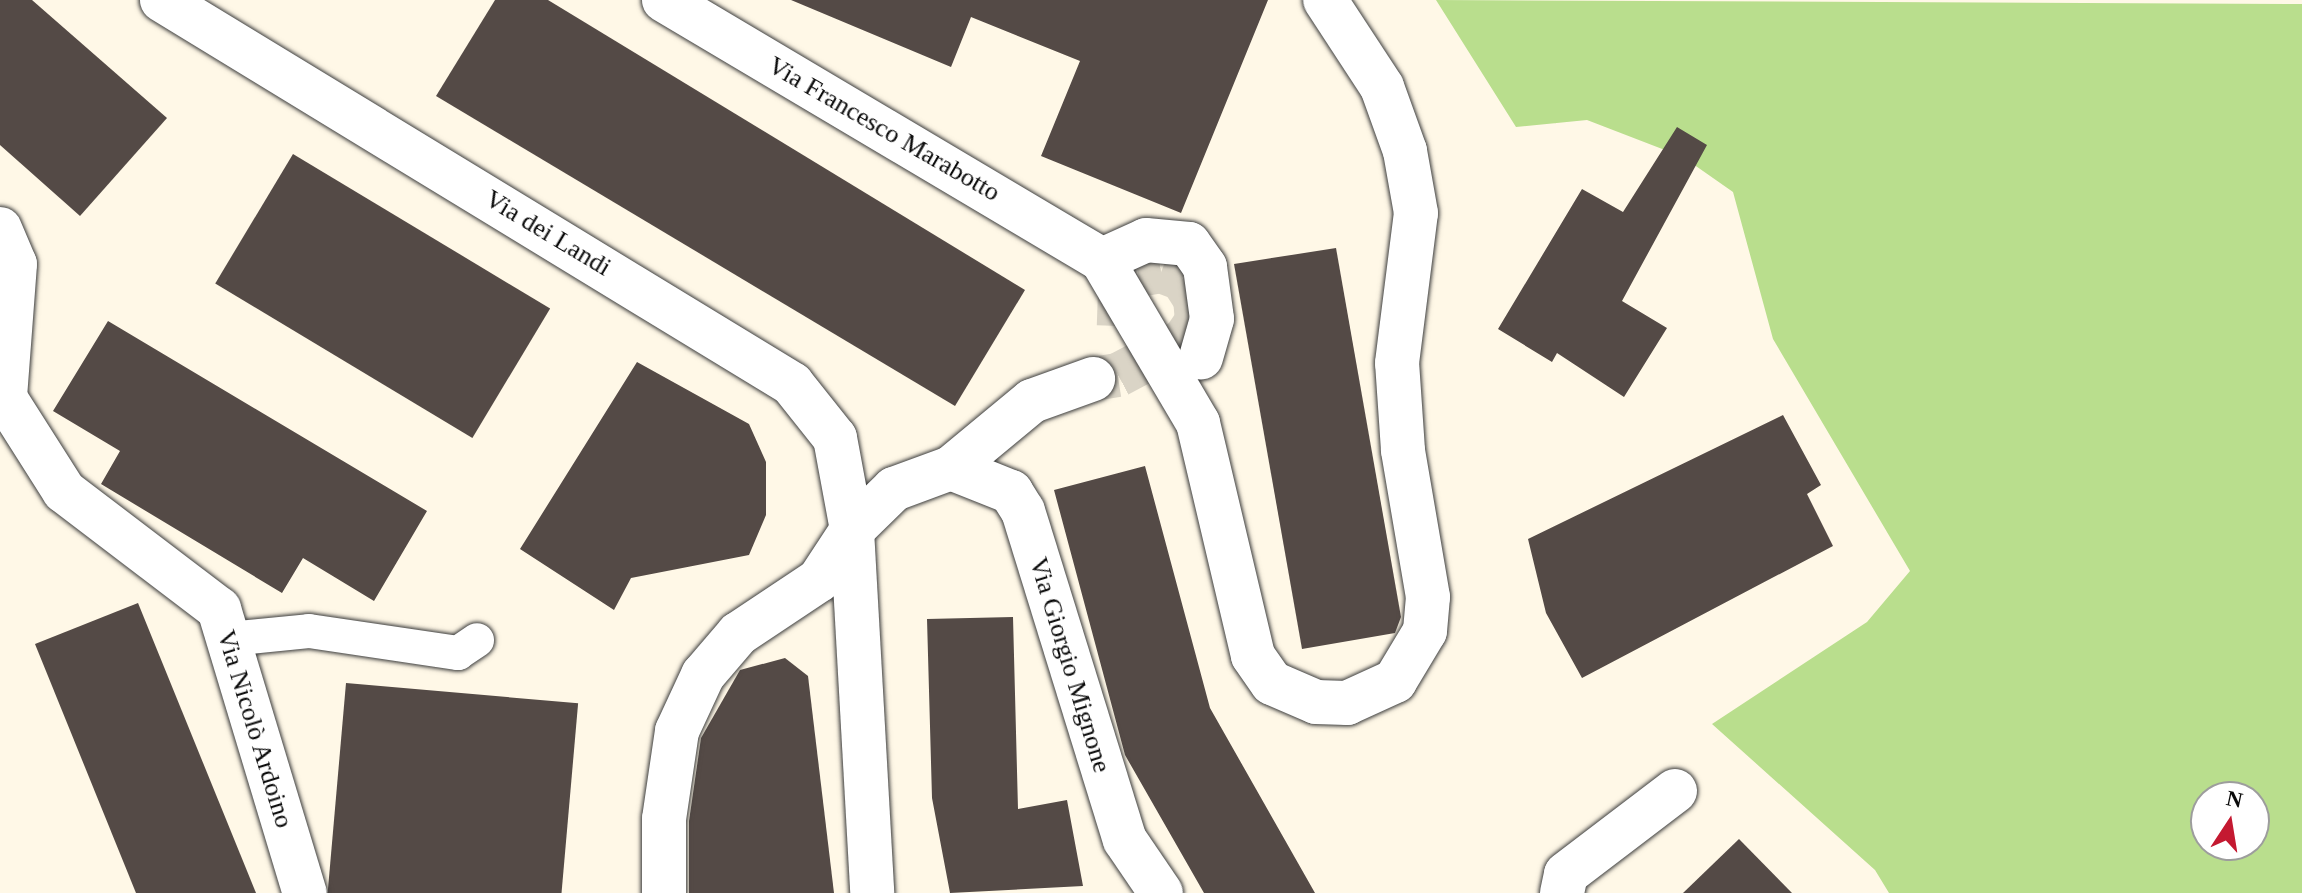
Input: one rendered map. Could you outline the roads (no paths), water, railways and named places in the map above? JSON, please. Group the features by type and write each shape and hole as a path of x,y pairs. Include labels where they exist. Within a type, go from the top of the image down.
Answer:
{"street":[{"name":"Via dei Landi","path":"162,0 792,384 835,438 852,530 872,893"},
{"name":"Via Francesco Marabotto","path":"664,0 1102,260 1198,423 1259,665 1291,696 1316,702 1347,703 1395,681 1425,631 1428,597 1403,450 1397,363 1416,213 1405,151 1382,87 1325,0"},
{"name":"Via Nicolò Ardoino","path":"0,229 15,264 5,398 64,491 219,609 305,893"},
{"path":"1102,260 1170,237 1199,253 1212,319 1201,357"},
{"path":"664,893 664,819 677,731 703,675 738,634 819,580 852,530 894,489 951,468 1032,401 1093,379"},
{"name":"Via Giorgio Mignone","path":"951,468 1011,492 1023,511 1125,840 1161,893"},
{"path":"1562,893 1566,874 1675,791"},
{"name":"Via dei Landi","path":"867,794 887,893"}],"lane":[{"path":"229,639 309,631 458,653 477,640"}],"tunnel":[{"path":"1093,379 1118,375 1184,340 1197,321 1195,299 1182,279 1161,271 1138,275 1120,291 1119,326"}]}
